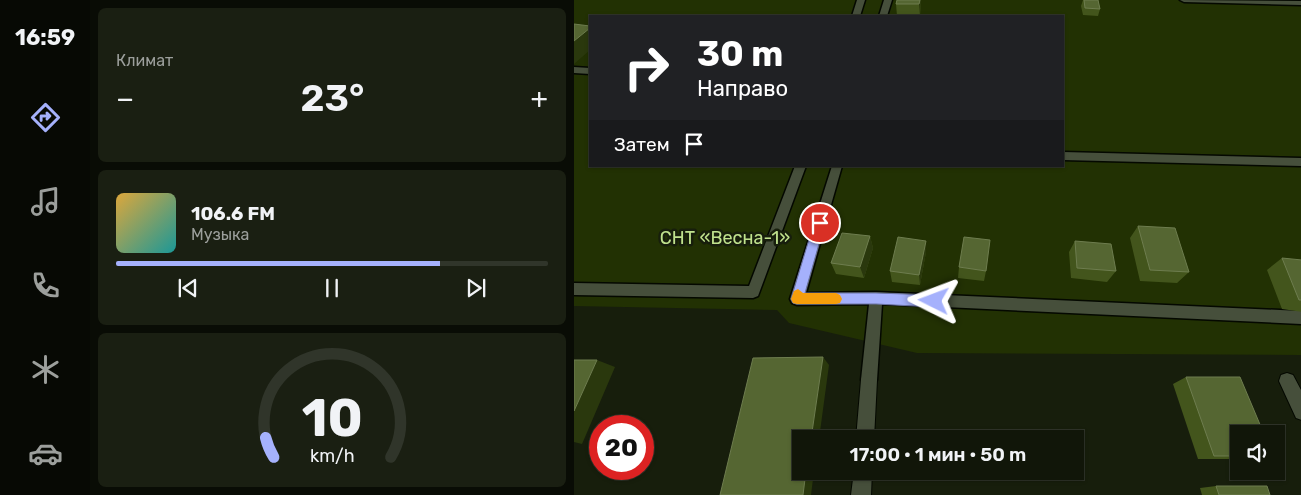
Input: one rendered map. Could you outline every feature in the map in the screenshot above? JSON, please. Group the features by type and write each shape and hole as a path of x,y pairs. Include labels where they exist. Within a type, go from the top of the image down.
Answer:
{"street":[{"path":"866,430 869,380"},
{"path":"1287,381 1301,412"},
{"path":"861,495 862,480"}],"lane":[{"path":"856,15 862,0"},
{"path":"883,15 888,0"},
{"path":"1184,0 1301,3"},
{"path":"574,70 589,71"},
{"path":"1064,156 1301,162"},
{"path":"574,289 753,292 801,167"},
{"path":"837,167 797,299 876,298 1301,318"},
{"path":"869,380 876,298"}],"green space":[{"name":"СНТ «Весна-1»","path":"574,0 1301,0 1301,355 917,353 789,323 777,310 574,306"}],"building":[{"path":"897,0 920,0 919,4 896,4"},
{"path":"1084,0 1098,0 1100,9 1085,8"},
{"path":"574,24 589,26 589,29 574,41"},
{"path":"1138,226 1175,228 1189,272 1150,270"},
{"path":"842,233 870,236 860,267 831,263"},
{"path":"898,237 926,241 919,275 890,271"},
{"path":"964,237 990,240 986,271 959,267"},
{"path":"1075,241 1111,244 1116,271 1077,268"},
{"path":"1282,258 1302,260 1302,300 1299,300"},
{"path":"823,357 812,430 792,430 792,480 805,480 803,495 720,495 753,358"},
{"path":"574,360 597,360 574,411"},
{"path":"1186,377 1240,377 1260,425 1230,425 1230,456 1214,456"},
{"path":"1216,486 1267,486 1270,495 1219,495"}],"slow traffic":[{"path":"798,295 797,299 836,299"}],"route":[{"path":"820,223 797,299 876,298 934,301"}]}
